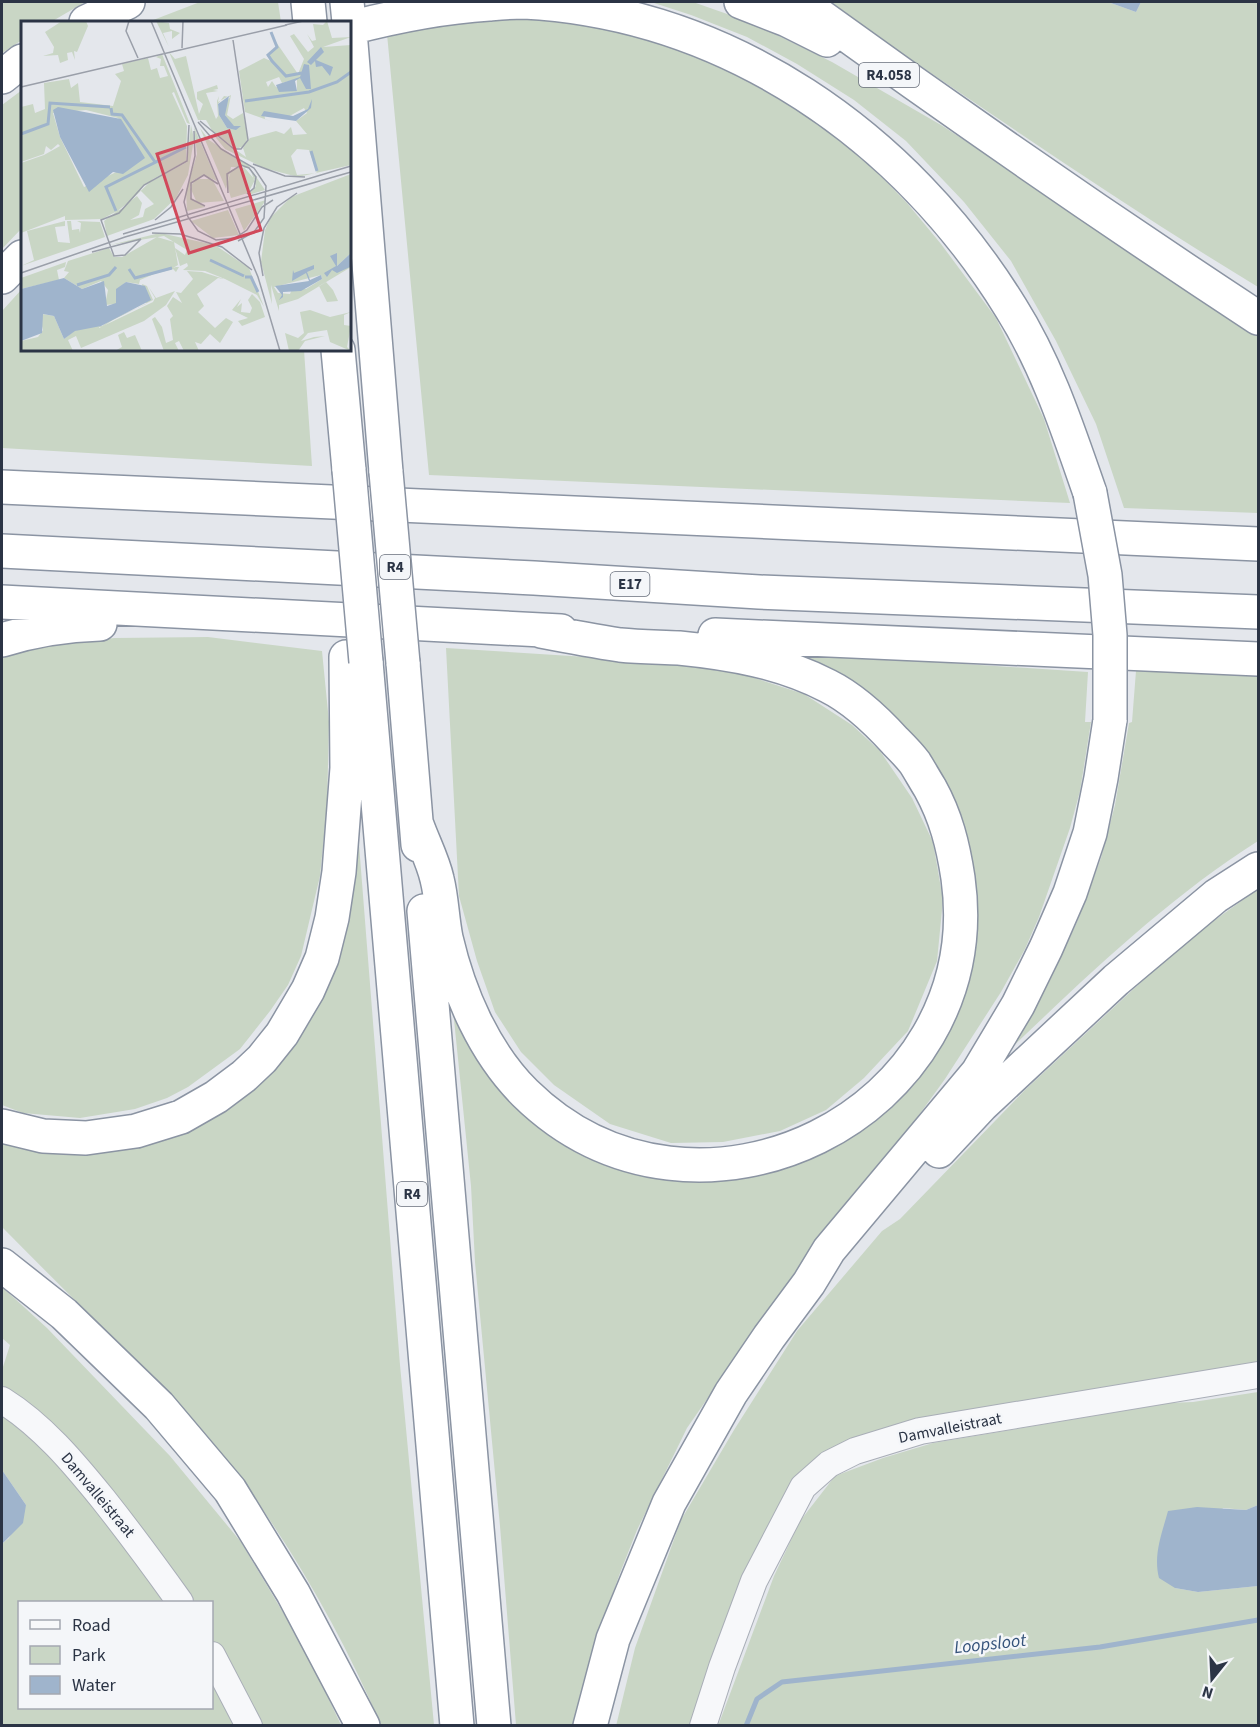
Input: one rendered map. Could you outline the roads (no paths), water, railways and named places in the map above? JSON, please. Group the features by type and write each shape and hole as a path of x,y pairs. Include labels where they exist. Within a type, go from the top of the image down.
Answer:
{"highway":[{"path":"88,21 128,2"},
{"path":"308,2 310,21"},
{"path":"347,2 349,21"},
{"path":"351,30 402,15 462,6 522,2 594,10 656,25 709,44 765,70 828,109 878,149 924,195 963,240 1012,309 1056,399 1090,493 1105,575 1110,635 1110,720 1101,778 1090,833 1070,893 1046,948 1018,1005 978,1072 830,1250 731,1393 669,1503 613,1639 590,1725"},
{"name":"R4.058","path":"741,2 787,20 843,48 951,110"},
{"path":"801,2 951,110 1258,318"},
{"name":"R4","path":"351,43 494,1725"},
{"path":"2,77 21,62"},
{"path":"2,277 21,258"},
{"name":"R4","path":"338,351 358,580 356,660 457,1725"},
{"path":"2,487 1258,544"},
{"name":"E17","path":"2,551 534,578 759,592 1258,612"},
{"path":"2,602 541,631 635,632 1258,659"},
{"path":"2,640 29,632 69,625 167,623 222,613"},
{"path":"417,825 437,877 447,939 460,984 479,1029 498,1061 525,1093 561,1123 592,1140 624,1154 667,1163 703,1166 742,1162 776,1154 812,1141 853,1118 877,1099 916,1054 935,1022 950,985 958,948 962,905 954,849 941,808 914,761 862,707 829,686 788,668 727,654 679,648 622,645 541,631"},
{"path":"2,1126 43,1136 86,1138 136,1131 181,1117 216,1097 244,1076 262,1059 282,1034 308,990 322,958 332,918 339,872 356,660"},
{"path":"809,1283 842,1254 982,1105 1116,980 1216,896 1258,869"},
{"path":"2,1245 64,1314 159,1406 230,1490 293,1593 363,1725"},
{"path":"2,1265 64,1314"}],"street":[{"name":"Damvalleistraat","path":"703,1725 754,1581 803,1487 830,1464 855,1451 920,1431 1258,1375"},
{"name":"Damvalleistraat","path":"2,1400 20,1411 45,1433 78,1468 139,1544 179,1601"},
{"path":"213,1657 249,1725"}],"water":[{"path":"1108,2 1141,2 1136,12"},
{"path":"2,1470 26,1505 23,1523 2,1544"},
{"path":"1258,1505 1258,1586 1198,1592 1175,1588 1159,1578 1158,1552 1168,1511 1197,1507 1246,1510"}],"waterway":[{"name":"Loopsloot","path":"746,1726 757,1699 782,1682 1100,1647 1258,1620"}]}
